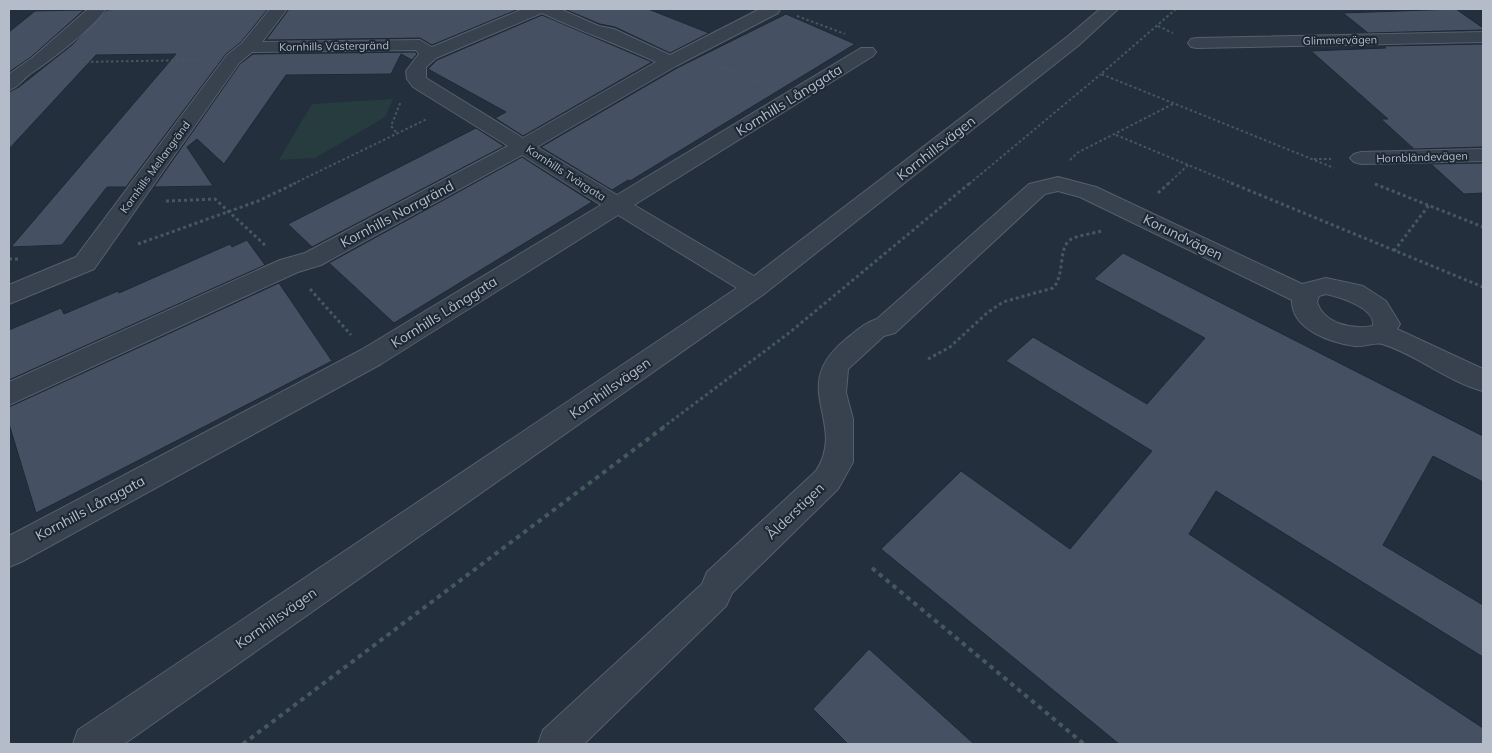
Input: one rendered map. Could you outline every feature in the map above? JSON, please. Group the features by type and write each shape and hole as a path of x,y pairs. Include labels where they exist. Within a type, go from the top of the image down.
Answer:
{"street":[{"path":"9,84 22,71 38,62 98,9"},
{"name":"Kornhills Mellangränd","path":"85,263 241,53 279,9"},
{"path":"425,50 537,9"},
{"path":"546,9 595,31 608,33 679,57"},
{"name":"Kornhills Norrgränd","path":"9,394 289,266 313,259 524,146 679,57 772,9"},
{"name":"Kornhillsvägen","path":"92,744 755,288 1066,47 1110,9"},
{"name":"Glimmervägen","path":"1197,43 1483,37"},
{"name":"Kornhills Västergränd","path":"241,53 425,50"},
{"name":"Kornhills Tvärgata","path":"425,50 415,71 415,78 617,206 755,288"},
{"name":"Kornhills Långgata","path":"9,552 371,357 867,52"},
{"name":"Hornbländevägen","path":"1361,158 1483,155"},
{"name":"Korundvägen","path":"1058,184 1088,192 1305,296"},
{"name":"Ålderstigen","path":"557,744 714,595 718,583 827,480 838,462 839,419 832,392 832,377 841,358 875,329 886,326 1037,189 1058,184"},
{"path":"9,295 85,263"},
{"path":"1382,333 1387,324 1383,314 1376,305 1364,296 1352,291 1326,286 1316,287 1305,296 1304,306 1310,315 1333,331 1362,338 1382,333 1483,381"}],"path":[{"path":"243,744 789,333 1101,74 1176,9"},
{"path":"796,16 860,39 867,52"},
{"path":"38,62 241,53"},
{"path":"679,57 792,98"},
{"path":"1101,74 1338,170"},
{"path":"1058,184 1062,169 1077,154 1174,104"},
{"path":"85,263 227,210 258,201 396,132 457,106"},
{"path":"1116,135 1483,288"},
{"path":"1135,214 1188,165"},
{"path":"1375,184 1483,227"},
{"path":"129,202 215,199 227,210"},
{"path":"1394,250 1429,205"},
{"path":"928,359 950,347 975,323 1003,302 1053,288 1059,282 1065,246 1070,240 1092,232 1105,230"},
{"path":"872,568 1084,744"}],"green space":[{"path":"393,99 385,117 315,158 279,160 312,104"}],"building":[{"path":"268,9 241,42 226,54 126,187 107,187 62,245 11,247 176,54 96,55 9,149 9,92 19,87 72,45 107,10"},
{"path":"289,9 519,9 432,45 420,38 266,40"},
{"path":"564,9 648,9 709,33 670,53 615,27 600,24"},
{"path":"1456,9 1483,28 1483,30 1368,33 1343,13"},
{"path":"84,10 31,57 9,72 9,32 35,11"},
{"path":"786,14 855,44 630,181 628,180 612,190 541,147 677,68"},
{"path":"542,15 652,62 523,136 495,118 506,112 428,69 437,60"},
{"path":"1483,44 1483,147 1414,149 1381,119 1388,119 1311,51 1386,48 1384,46"},
{"path":"415,52 417,54 412,60 401,54 391,74 286,75 224,164 197,139 187,147 213,186 154,187 240,64 253,54"},
{"path":"476,128 504,146 312,247 288,224"},
{"path":"522,157 592,202 394,323 329,263"},
{"path":"1483,163 1483,193 1464,194 1431,164"},
{"path":"247,240 265,265 9,380 9,330 61,308 64,314 118,291 119,293 230,244 232,247"},
{"path":"1123,253 1483,436 1483,482 1433,456 1383,545 1483,605 1483,657 1216,491 1189,534 1483,728 1483,744 1119,744 881,549 961,471 1070,549 1152,451 1006,361 1033,337 1147,404 1205,338 1094,279"},
{"path":"279,283 332,361 36,513 9,424 9,407"},
{"path":"869,649 974,744 848,744 813,709"}]}
